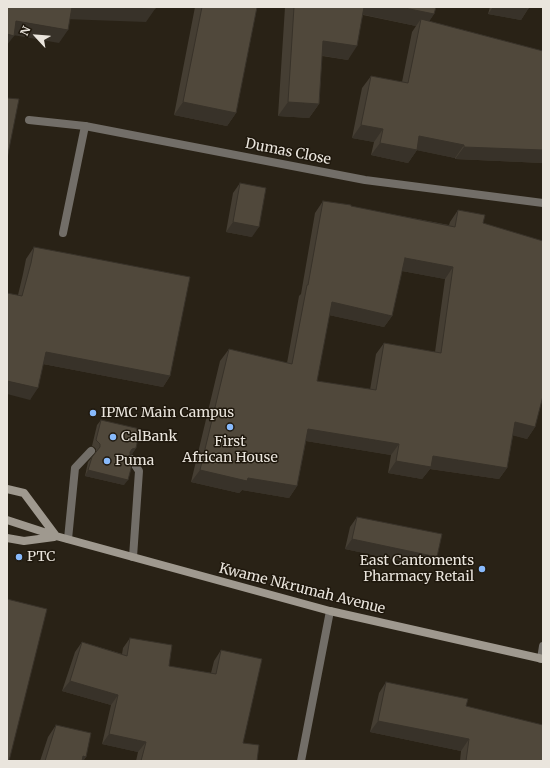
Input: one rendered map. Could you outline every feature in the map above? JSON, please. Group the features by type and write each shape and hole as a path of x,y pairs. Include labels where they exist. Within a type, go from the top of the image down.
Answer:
{"main road":[{"path":"7,489 24,493 56,536"},
{"name":"Kwame Nkrumah Avenue","path":"7,520 56,536 330,611 542,659"},
{"name":"Kwame Nkrumah Avenue","path":"7,538 24,541 56,536"}],"street":[{"name":"Dumas Close","path":"29,120 85,126 365,180 543,203"},
{"path":"63,233 85,126"},
{"path":"68,539 76,468 90,451"},
{"path":"131,459 139,471 133,557"},
{"path":"301,761 330,611"},
{"path":"542,659 543,646"}],"building":[{"path":"7,7 72,7 68,30 16,21 14,36 7,34"},
{"path":"96,7 156,7 155,9"},
{"path":"202,7 257,7 236,113 183,102"},
{"path":"294,7 364,7 357,46 323,41 319,104 288,102"},
{"path":"400,7 436,7 434,14"},
{"path":"518,7 529,7 528,9"},
{"path":"421,19 543,51 543,150 464,147 464,145 419,136 417,150 380,143 383,129 361,125 371,76 408,83"},
{"path":"7,98 19,99 7,159"},
{"path":"240,183 266,188 259,227 233,222"},
{"path":"323,201 351,205 455,227 458,210 485,215 483,223 543,241 543,396 535,427 515,422 507,468 433,456 431,467 396,461 399,444 308,429 297,486 248,478 247,481 200,470 229,349 292,364","holes":["405,258 453,267 441,353 384,343 376,390 317,381 332,302 392,316"]},
{"path":"34,247 190,277 170,376 46,352 38,388 7,381 7,293 22,296"},
{"path":"101,420 140,429 136,448 132,449 130,452 130,456 133,461 128,480 88,470 92,457 100,447 100,444 96,440"},
{"path":"357,517 442,534 437,557 352,539"},
{"path":"7,599 47,609 9,761 7,761"},
{"path":"130,638 172,645 169,666 216,674 221,650 262,659 243,743 259,745 257,761 141,761 146,742 109,734 118,695 70,681 82,642 127,656"},
{"path":"386,682 468,699 466,706 543,725 543,761 466,761 469,739 378,721"},
{"path":"56,725 91,733 86,757 83,756 82,761 45,761"}],"place":[{"name":"IPMC Main Campus","path":"93,413"},
{"name":"First African House","path":"230,427"},
{"name":"CalBank","path":"113,437"},
{"name":"Puma","path":"107,461"},
{"name":"PTC","path":"19,557"},
{"name":"East Cantoments Pharmacy Retail","path":"482,569"}]}
